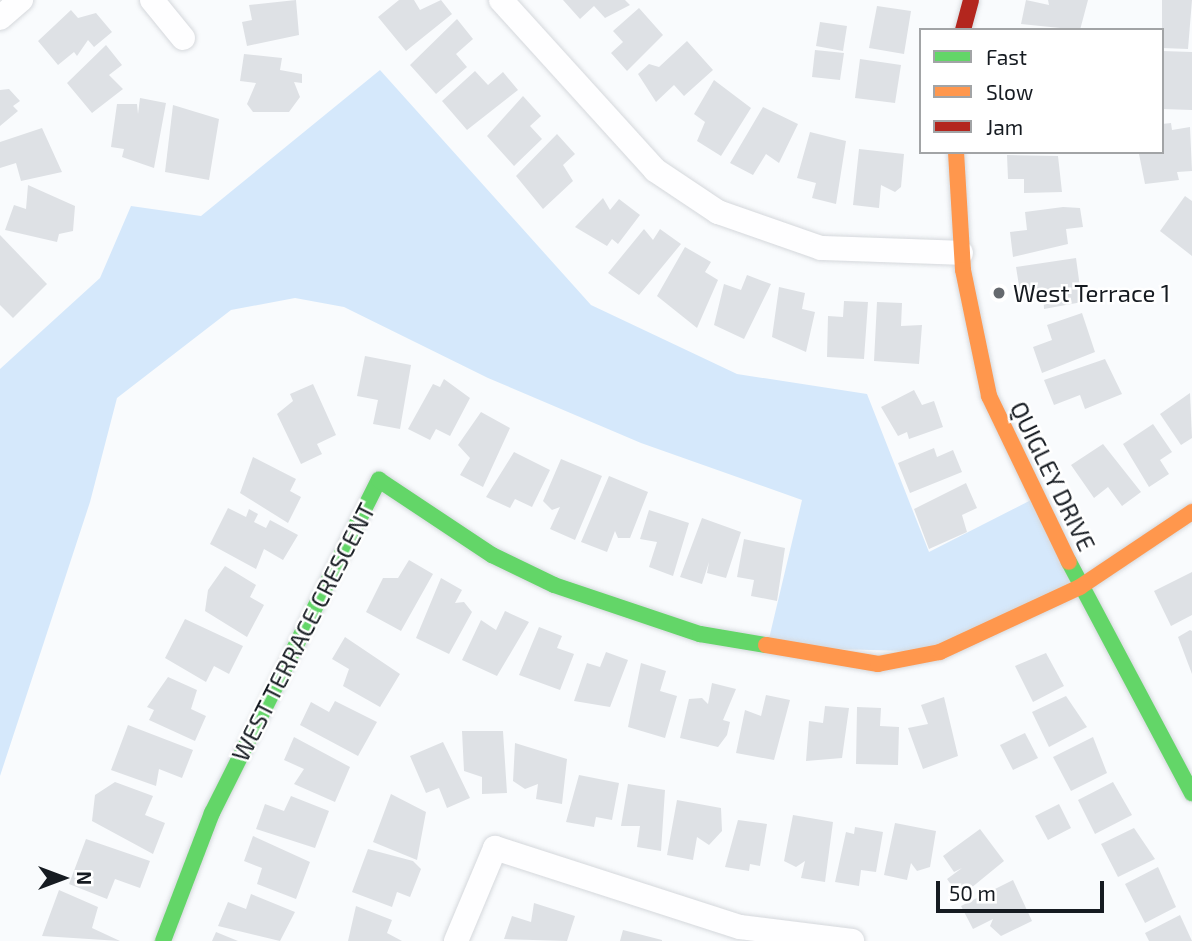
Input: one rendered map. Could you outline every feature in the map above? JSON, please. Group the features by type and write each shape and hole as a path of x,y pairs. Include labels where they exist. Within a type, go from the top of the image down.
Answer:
{"street":[{"path":"0,18 21,0"},
{"path":"152,0 183,38"},
{"path":"500,0 655,170 718,212 821,248 961,253"},
{"path":"964,28 971,0"},
{"name":"QUIGLEY DRIVE","path":"956,154 961,253 989,396 1080,587 1192,793"},
{"name":"WEST TERRACE CRESCENT","path":"163,941 212,813 379,480 492,555 554,585 700,634 811,657 878,664 940,652 1080,587"},
{"path":"1080,587 1192,512"},
{"path":"456,941 495,848 738,934 852,941"}],"shaded area":[{"path":"380,70 591,305 737,374 867,394 929,552 1035,498 1080,587 940,652 767,647 802,500 641,443 488,378 344,307 295,298 231,310 117,398 90,502 0,776 0,369 100,278 131,206 201,216"}],"building":[{"path":"296,0 299,35 247,46 242,22 252,20 249,5"},
{"path":"399,0 414,0 420,10 441,0 452,14 406,51 378,17"},
{"path":"563,0 625,0 630,5 605,18 594,6 580,19"},
{"path":"1026,0 1049,5 1048,0 1088,0 1081,28 1021,24"},
{"path":"1162,0 1192,0 1188,49 1164,48"},
{"path":"877,6 911,11 904,54 869,48"},
{"path":"639,8 663,35 627,71 611,53 623,42 613,31"},
{"path":"71,10 78,18 96,13 112,32 94,47 88,40 77,56 74,52 58,65 38,41"},
{"path":"457,19 473,39 456,54 467,67 436,94 410,65"},
{"path":"820,22 847,26 843,51 816,46"},
{"path":"687,41 713,70 684,96 674,85 656,102 638,74 649,64 659,67"},
{"path":"106,45 122,65 109,75 123,89 92,113 67,83"},
{"path":"815,50 844,53 840,80 812,77"},
{"path":"1164,51 1192,52 1192,110 1164,109"},
{"path":"244,54 282,58 280,70 302,74 302,83 294,82 300,97 289,112 253,112 247,104 256,83 240,81"},
{"path":"860,59 901,65 895,103 855,98"},
{"path":"475,71 488,85 503,72 518,90 467,130 442,101"},
{"path":"714,80 751,108 721,156 697,141 705,122 694,114"},
{"path":"9,89 20,101 13,106 18,111 0,126 0,90"},
{"path":"523,96 541,116 530,126 542,139 514,166 487,136"},
{"path":"140,98 166,103 154,168 122,157 124,149 111,147 117,104 137,104 138,114"},
{"path":"173,105 219,119 209,180 165,172"},
{"path":"763,107 798,124 779,163 766,154 753,175 730,163"},
{"path":"1171,123 1172,130 1190,127 1192,171 1177,172 1179,180 1145,184 1139,154 1164,154 1164,124"},
{"path":"42,128 62,172 21,181 16,163 0,168 0,142"},
{"path":"810,132 846,141 836,204 812,198 816,183 797,178"},
{"path":"557,134 575,154 563,165 573,181 543,209 516,176"},
{"path":"859,149 904,154 901,187 895,192 881,185 879,208 853,205"},
{"path":"1007,155 1058,156 1062,192 1024,193 1024,179 1008,179"},
{"path":"28,185 75,206 73,231 59,234 57,242 5,230 14,205 26,209"},
{"path":"1185,196 1192,201 1192,256 1160,231"},
{"path":"603,198 610,210 619,199 640,215 618,244 612,239 607,246 575,227"},
{"path":"1063,207 1080,208 1083,227 1066,229 1068,244 1013,257 1010,232 1027,230 1025,212"},
{"path":"644,229 653,240 660,229 681,244 639,295 608,273"},
{"path":"0,235 47,284 13,318 0,305"},
{"path":"685,247 711,262 705,272 718,280 697,328 657,296"},
{"path":"1076,258 1082,302 1044,309 1043,288 1020,292 1016,267"},
{"path":"747,275 771,284 744,339 714,325 724,284 741,290"},
{"path":"779,287 805,293 802,309 815,312 806,352 772,337"},
{"path":"844,301 868,302 864,359 827,357 828,316 843,317"},
{"path":"877,302 902,303 901,326 922,325 919,364 874,361"},
{"path":"1082,313 1095,352 1042,373 1033,347 1052,340 1047,325"},
{"path":"365,356 411,365 400,429 373,424 378,400 357,396"},
{"path":"1105,359 1122,394 1085,409 1080,395 1054,405 1044,380"},
{"path":"444,379 470,398 450,436 436,429 430,440 408,429 433,384 440,387"},
{"path":"313,384 336,435 317,444 322,454 301,464 277,414 293,401 290,394"},
{"path":"914,390 922,405 934,401 943,427 909,439 907,432 898,436 881,407"},
{"path":"1190,393 1192,438 1181,445 1160,414"},
{"path":"481,412 510,428 483,487 460,475 470,458 458,445"},
{"path":"1153,424 1172,452 1160,460 1169,474 1149,487 1123,444"},
{"path":"1103,444 1141,492 1122,506 1108,487 1094,498 1071,465"},
{"path":"934,448 937,457 953,450 962,472 910,493 898,463"},
{"path":"514,452 550,470 532,507 515,499 510,508 486,497"},
{"path":"253,457 296,479 290,491 301,497 288,523 240,493"},
{"path":"561,459 602,476 575,540 550,529 560,507 552,510 543,501"},
{"path":"609,476 648,492 630,538 618,538 615,531 607,552 581,542"},
{"path":"966,483 977,508 962,515 967,532 929,549 914,509"},
{"path":"228,508 246,517 249,509 258,514 254,522 266,528 270,520 298,535 283,560 264,549 256,569 210,544"},
{"path":"649,510 689,523 673,576 649,567 657,542 640,539"},
{"path":"702,518 741,532 726,578 707,573 709,562 702,584 680,577"},
{"path":"744,539 785,548 777,601 751,596 754,580 737,577"},
{"path":"409,560 433,574 401,631 366,612 383,578 398,578"},
{"path":"225,566 256,585 250,597 264,605 247,637 205,611 208,590"},
{"path":"1192,572 1192,615 1171,626 1154,591"},
{"path":"441,578 462,590 455,603 464,602 472,612 449,654 416,638"},
{"path":"505,611 529,622 497,676 462,660 481,620 496,630"},
{"path":"185,619 243,646 229,674 214,666 206,682 165,658"},
{"path":"539,627 562,636 557,648 574,654 560,690 519,675"},
{"path":"1192,631 1192,674 1178,637"},
{"path":"345,637 400,674 380,707 343,686 349,669 332,659"},
{"path":"606,652 628,660 610,707 574,701 587,663 600,667"},
{"path":"1046,653 1064,686 1033,702 1015,666"},
{"path":"641,663 666,671 660,691 677,696 665,738 628,727"},
{"path":"168,677 197,690 191,709 206,716 195,741 149,720 154,710 147,707"},
{"path":"712,683 736,689 723,720 730,722 727,735 718,747 680,738 689,699 702,698 708,704"},
{"path":"766,695 790,700 774,760 736,753 745,710 761,716"},
{"path":"1066,696 1087,727 1049,747 1032,712"},
{"path":"944,697 958,756 923,769 908,728 928,724 921,705"},
{"path":"335,701 377,722 358,756 300,725 311,702 329,712"},
{"path":"825,706 849,708 842,758 806,761 809,721 823,723"},
{"path":"857,707 881,708 880,726 899,727 898,765 856,764"},
{"path":"128,725 193,750 182,778 159,769 156,786 111,770"},
{"path":"462,731 503,731 507,793 482,794 482,777 464,771"},
{"path":"1025,733 1038,758 1013,770 1000,745"},
{"path":"294,737 350,767 335,802 294,784 304,769 284,760"},
{"path":"1093,737 1107,773 1071,791 1053,757"},
{"path":"443,742 470,798 447,808 439,788 426,793 410,756"},
{"path":"515,743 567,759 562,804 536,799 538,784 525,789 513,781"},
{"path":"579,775 619,783 612,820 596,817 594,827 566,822"},
{"path":"115,782 153,796 145,815 165,823 153,854 92,821 95,795"},
{"path":"1113,782 1132,815 1095,834 1078,800"},
{"path":"628,784 665,790 661,851 637,847 640,826 621,826"},
{"path":"391,794 426,812 417,860 373,842"},
{"path":"291,796 329,811 315,848 256,829 265,804 284,811"},
{"path":"677,800 721,808 722,831 709,845 697,837 693,860 667,855"},
{"path":"1059,804 1071,828 1048,840 1035,816"},
{"path":"793,815 833,822 825,882 801,878 805,861 796,867 784,861"},
{"path":"738,820 767,824 760,866 750,864 749,871 725,867"},
{"path":"895,823 936,831 930,867 917,871 911,863 907,880 884,875"},
{"path":"855,827 883,832 876,872 861,870 859,886 835,882 846,832 854,834"},
{"path":"1134,828 1155,859 1118,877 1101,844"},
{"path":"980,829 1004,861 960,897 947,879 962,868 954,872 943,856"},
{"path":"253,836 310,862 296,899 257,884 262,868 244,861"},
{"path":"86,839 150,861 140,888 115,879 107,899 69,884"},
{"path":"368,849 413,861 421,869 410,897 397,892 392,907 352,892"},
{"path":"1158,867 1176,907 1145,923 1125,884"},
{"path":"1013,880 1032,921 1001,936 990,926 993,919 973,929 961,906"},
{"path":"59,890 98,907 92,928 120,941 42,936"},
{"path":"251,894 295,912 280,941 218,926 228,902 246,909"},
{"path":"534,903 575,916 567,941 504,939 512,916 531,922"},
{"path":"356,906 392,920 387,933 402,941 348,941"},
{"path":"1180,915 1192,941 1149,941 1145,933"},
{"path":"623,930 662,940 662,941 620,941"},
{"path":"216,932 238,941 212,941"}],"traffic: fast":[{"path":"163,941 212,813 379,480 492,555 554,585 700,634 766,645"},
{"path":"1069,562 1192,793"}],"traffic: slow":[{"path":"956,154 963,270 989,396 1069,562"},
{"path":"766,645 878,664 940,652 1080,587 1192,512"}],"traffic: jam":[{"path":"964,28 971,0"}],"place":[{"name":"West Terrace 1","path":"999,293"}]}
